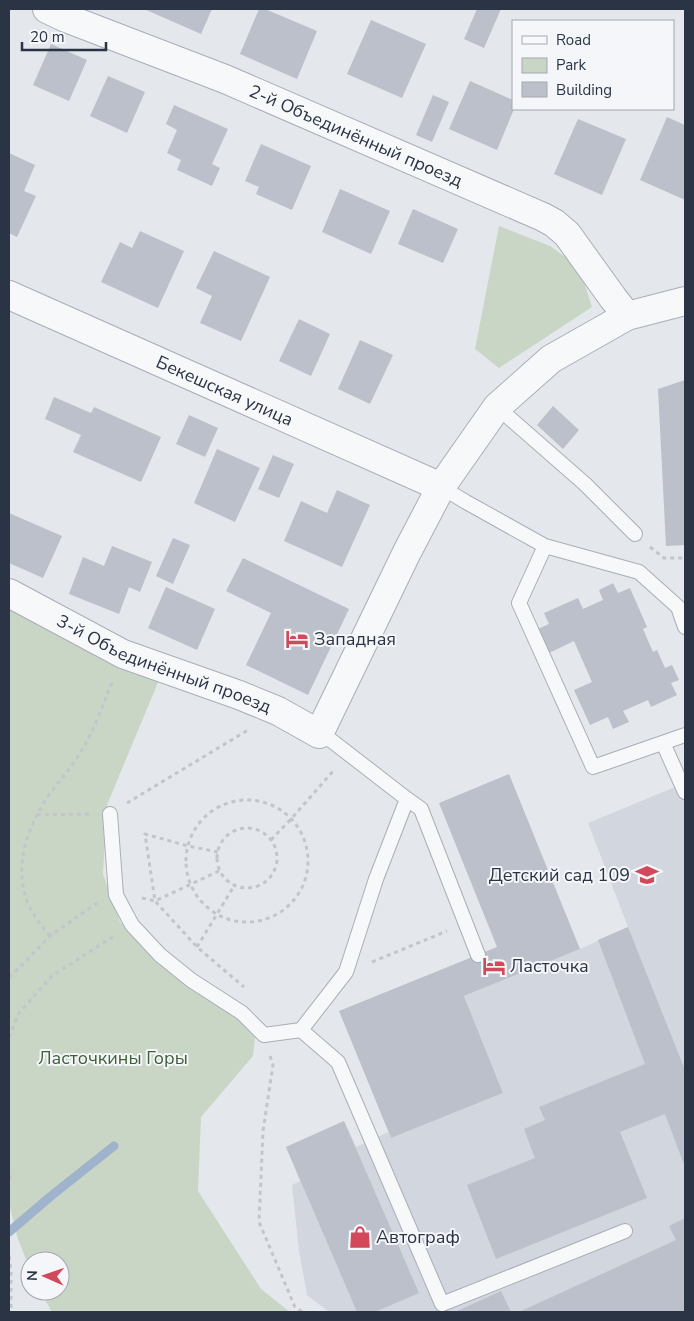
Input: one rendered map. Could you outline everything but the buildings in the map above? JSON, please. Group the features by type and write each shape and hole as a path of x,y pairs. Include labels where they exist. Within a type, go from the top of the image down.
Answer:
{"street":[{"name":"2-й Объединённый проезд","path":"47,9 225,79 543,217 567,234 627,316"},
{"name":"Бекешская улица","path":"9,295 441,487"},
{"path":"319,734 407,552 441,487 497,407 551,359 627,316 685,301"},
{"name":"3-й Объединённый проезд","path":"9,593 123,654 239,695 278,711 319,734"}],"lane":[{"path":"497,407 585,484 635,534"},
{"path":"441,487 545,546 639,572 678,607 685,627"},
{"path":"545,546 519,603 593,767 685,735"},
{"path":"319,734 332,740 420,809 478,954"},
{"path":"663,743 685,792"},
{"path":"110,814 116,894 132,925 160,955 191,980 242,1013 264,1035 301,1030 346,972 376,880 407,799"},
{"path":"301,1030 338,1062 442,1304 625,1231"}],"path":[{"path":"635,534 664,558 685,558"},
{"path":"50,936 35,917 28,901 22,877 24,847 37,815 47,798 81,753 93,729 123,654"},
{"path":"37,815 110,814 278,711"},
{"path":"270,840 337,767"},
{"path":"241,800 260,801 277,808 291,819 302,835 308,854 308,873 301,891 289,906 272,917 254,922 234,921 216,914 201,901 190,884 186,865 188,846 196,829 207,815 223,805 241,800"},
{"path":"254,829 263,833 275,848 276,868 271,877 263,884 253,888 234,886 223,877 220,871 217,861 218,852 221,843 236,830 254,829"},
{"path":"155,901 145,834 218,852"},
{"path":"155,901 220,871"},
{"path":"197,947 234,886"},
{"path":"9,977 50,936 96,903 122,892 155,901 197,947 250,992"},
{"path":"9,1037 19,1013 52,976 132,925"},
{"path":"346,972 451,928"},
{"path":"264,1035 273,1065 263,1131 259,1222 295,1306 303,1312"},
{"path":"9,1176 9,1180"},
{"path":"9,1256 12,1312"}],"shaded area":[{"path":"685,783 685,1312 329,1312 307,1295 299,1251 292,1185 300,1181 286,1147 344,1121 356,1147 388,1132 391,1138 503,1093 464,996 580,949 628,927 588,823"}],"green space":[{"path":"499,226 550,246 579,267 592,307 499,368 475,349"},
{"name":"Ласточкины Горы","path":"9,598 164,668 107,805 103,874 120,922 167,968 256,1028 253,1056 201,1117 198,1191 261,1289 290,1312 52,1312 46,1301 70,1301 70,1251 23,1251 9,1204"}],"waterway":[{"path":"9,1232 114,1146"}],"place":[{"name":"Западная","path":"297,639"},
{"name":"Детский сад 109","path":"647,875"},
{"name":"Ласточка","path":"494,966"},
{"name":"Автограф","path":"360,1237"}]}
